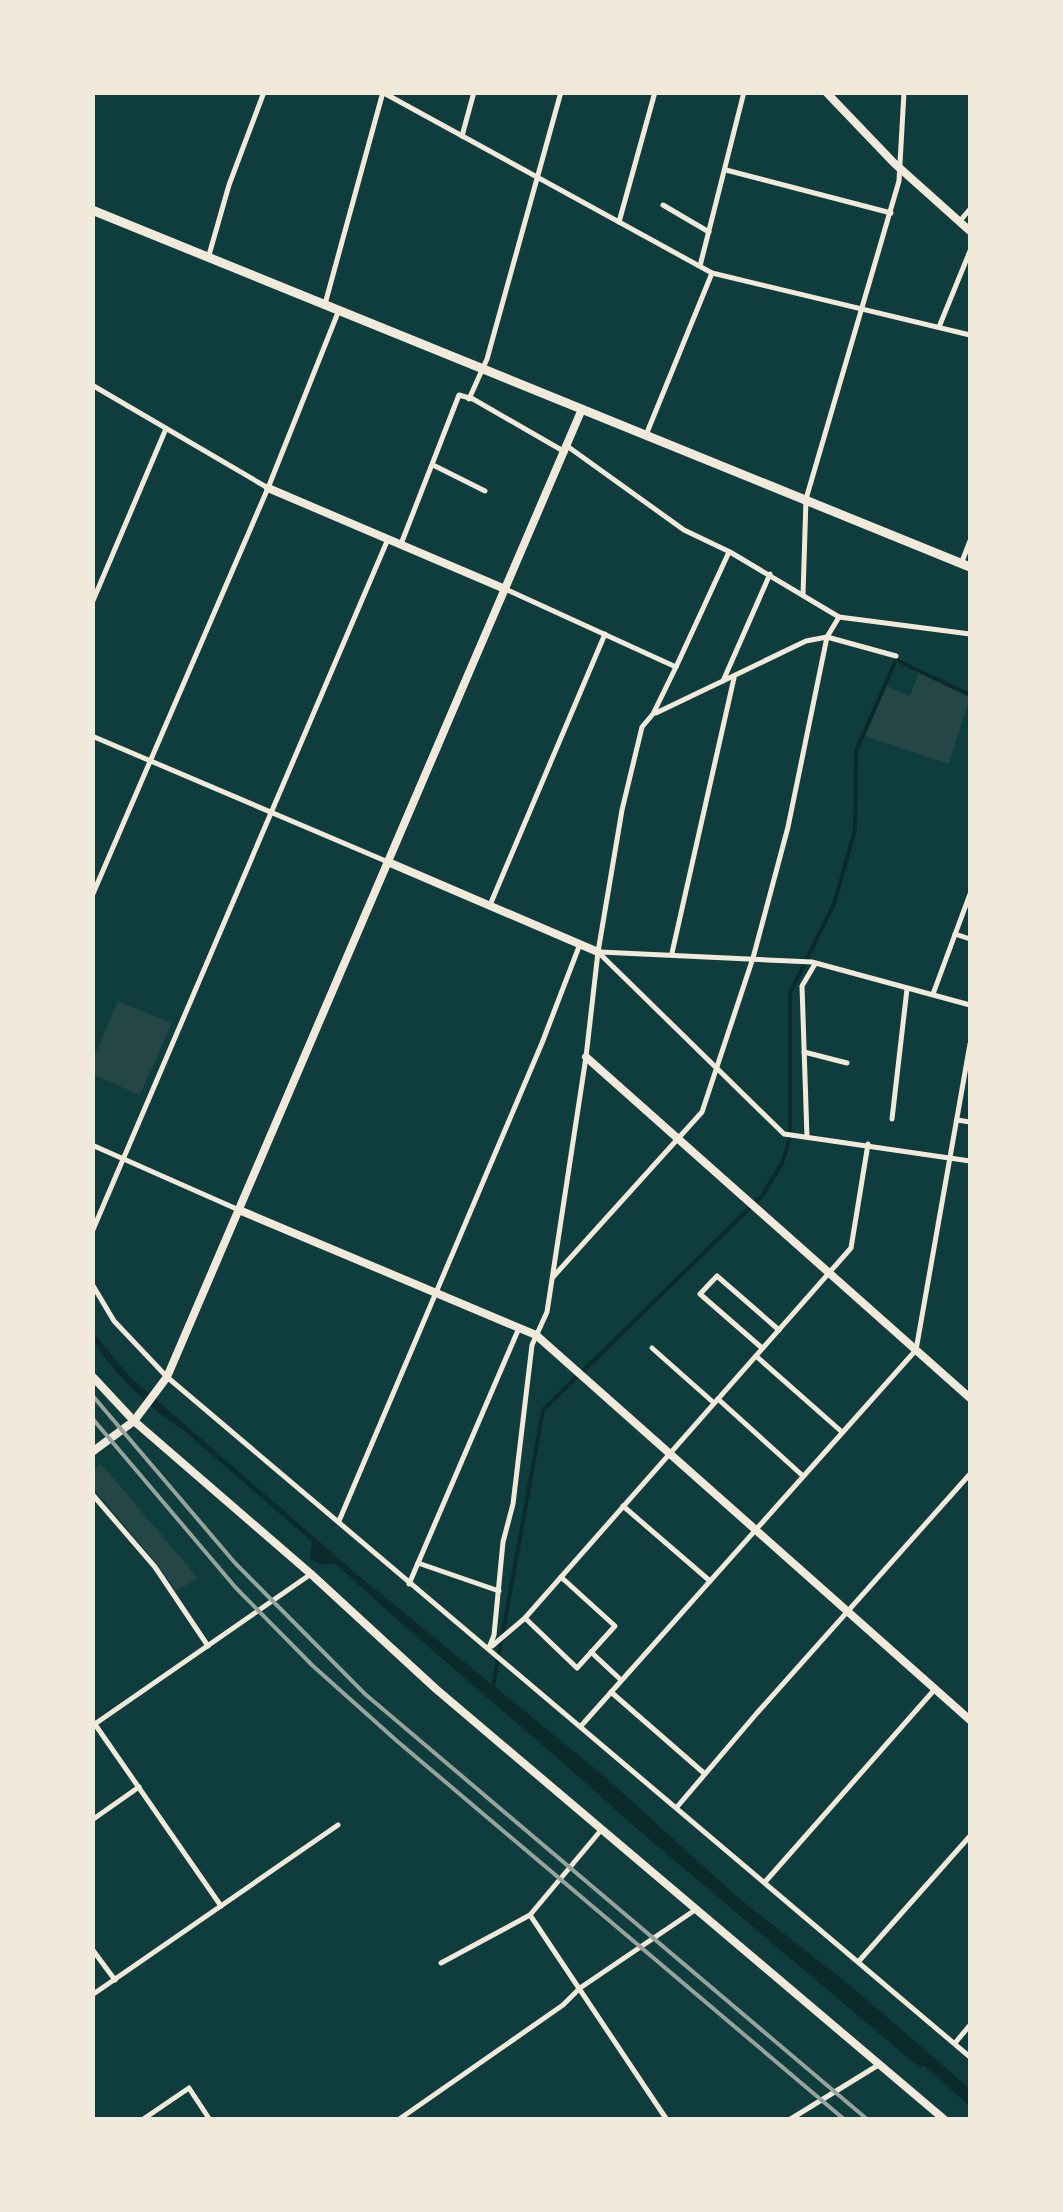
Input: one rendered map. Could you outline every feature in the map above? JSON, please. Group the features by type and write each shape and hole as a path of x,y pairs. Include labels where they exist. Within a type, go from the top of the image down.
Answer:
{"highway":[{"path":"92,210 966,566"}],"street":[{"path":"208,256 264,92"},
{"path":"462,136 474,92"},
{"path":"469,399 484,368 560,92"},
{"path":"619,222 655,92"},
{"path":"700,266 744,92"},
{"path":"826,92 902,170 970,231"},
{"path":"803,595 806,499 902,170 904,92"},
{"path":"326,304 383,93 712,273 970,335"},
{"path":"726,170 891,212"},
{"path":"662,205 709,232"},
{"path":"960,221 970,209"},
{"path":"939,327 970,252"},
{"path":"646,435 712,273"},
{"path":"92,896 268,488 338,310"},
{"path":"92,384 268,488 505,588 676,667"},
{"path":"401,544 459,395 566,449 684,530 770,574 839,617 970,634"},
{"path":"92,1452 136,1418 164,1380 582,409"},
{"path":"92,603 166,430"},
{"path":"433,465 485,492"},
{"path":"92,1232 388,539"},
{"path":"966,566 970,541"},
{"path":"490,1648 504,1542 514,1504 524,1390 536,1336 547,1312 622,810 642,727 653,714 730,552"},
{"path":"722,684 770,574"},
{"path":"551,1280 702,1112 753,958 788,827 827,637 839,617"},
{"path":"490,905 605,634"},
{"path":"653,714 806,641 827,637 896,656"},
{"path":"672,954 734,678"},
{"path":"92,736 598,952 784,1134 970,1161"},
{"path":"932,996 970,894"},
{"path":"954,934 970,940"},
{"path":"339,1521 542,1043 580,944"},
{"path":"598,952 816,963 970,1005"},
{"path":"808,1137 802,986 816,963"},
{"path":"892,1118 907,989"},
{"path":"581,1726 916,1350 970,1044"},
{"path":"804,1052 847,1063"},
{"path":"586,1057 970,1398"},
{"path":"957,1120 970,1122"},
{"path":"490,1648 525,1618 851,1248 868,1144"},
{"path":"92,1145 536,1336 970,1720"},
{"path":"762,1348 700,1294 717,1276 779,1330"},
{"path":"92,1284 114,1321 164,1380 339,1521 970,2056"},
{"path":"409,1584 519,1328"},
{"path":"652,1348 803,1476"},
{"path":"756,1356 842,1432"},
{"path":"92,1376 434,1688 945,2120"},
{"path":"677,1807 970,1474"},
{"path":"92,1494 155,1568 208,1646"},
{"path":"624,1506 710,1581"},
{"path":"418,1563 498,1591"},
{"path":"222,1906 94,1723 311,1574"},
{"path":"525,1618 577,1668 616,1626 561,1577"},
{"path":"591,1652 621,1680"},
{"path":"764,1882 935,1689"},
{"path":"611,1692 706,1774"},
{"path":"92,1820 140,1787"},
{"path":"92,1995 338,1825"},
{"path":"440,1964 530,1916 602,1828"},
{"path":"859,1962 970,1836"},
{"path":"398,2120 563,2005 580,1988 696,1910"},
{"path":"530,1916 667,2120"},
{"path":"92,1949 114,1980"},
{"path":"954,2043 970,2025"},
{"path":"794,2118 880,2064"},
{"path":"142,2120 189,2088 210,2120"}],"shaded area":[{"path":"919,672 970,697 949,764 865,736 886,686 910,696"},
{"path":"118,1001 172,1023 140,1095 93,1074 93,1059"},
{"path":"92,1331 129,1376 353,1571 604,1776 736,1896 852,1987 969,2088 970,2106 629,1822 335,1563 320,1565 310,1559 309,1539 143,1399 103,1355"},
{"path":"101,1464 198,1578 176,1591 93,1488 93,1470"}],"waterway":[{"path":"493,1687 543,1410 762,1196 782,1163 790,1138 790,993 834,904 855,830 856,751 896,660 970,695"}],"railway":[{"path":"92,1395 235,1563 365,1694 868,2120"},
{"path":"92,1418 236,1588 313,1666 845,2120"}]}
